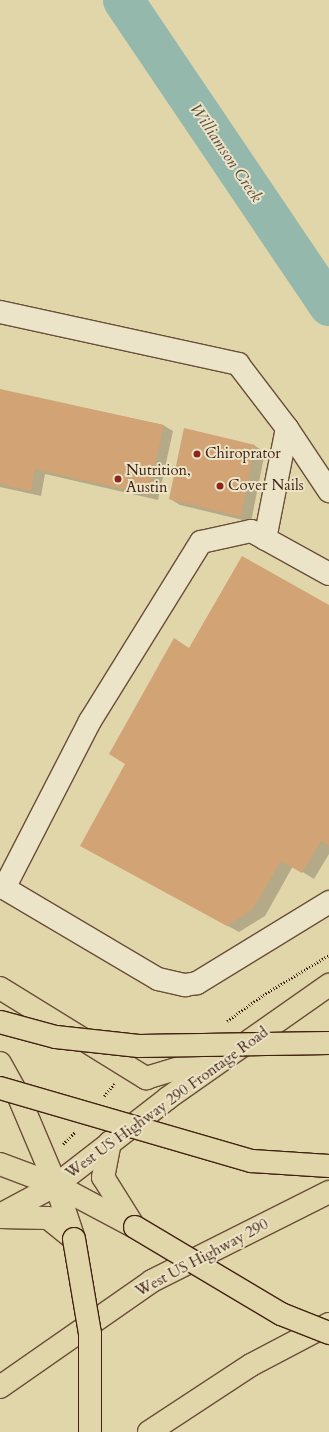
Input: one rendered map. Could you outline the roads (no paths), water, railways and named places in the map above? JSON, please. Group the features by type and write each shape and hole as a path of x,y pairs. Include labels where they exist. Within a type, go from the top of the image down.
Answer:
{"main road":[{"path":"0,988 146,1078 189,1065 244,1030 329,980"},
{"name":"West US Highway 290 Frontage Road","path":"0,1216 56,1184 110,1142 329,985"},
{"path":"0,1022 56,1037 139,1046 329,1043"},
{"path":"0,1063 18,1095 56,1184 74,1240 90,1334 90,1432"},
{"path":"0,1088 252,1161 329,1166"},
{"path":"110,1142 102,1177 135,1227"},
{"path":"0,1164 56,1184 135,1227 281,1314 329,1333"},
{"name":"West US Highway 290","path":"0,1387 152,1281 329,1192"},
{"path":"0,1216 48,1218 74,1240"},
{"path":"149,1432 251,1365 329,1324"}],"lane":[{"path":"0,312 238,364 287,428 329,491"},
{"path":"265,539 287,428"},
{"path":"329,574 251,532 201,542 90,721 4,888 158,979 185,985 197,983 329,902"}],"waterway":[{"name":"Williamson Creek","path":"123,0 329,305"}],"place":[{"name":"Chiroprator","path":"197,454"},
{"name":"Nutrition, Austin","path":"118,479"},
{"name":"Cover Nails","path":"220,486"}]}
